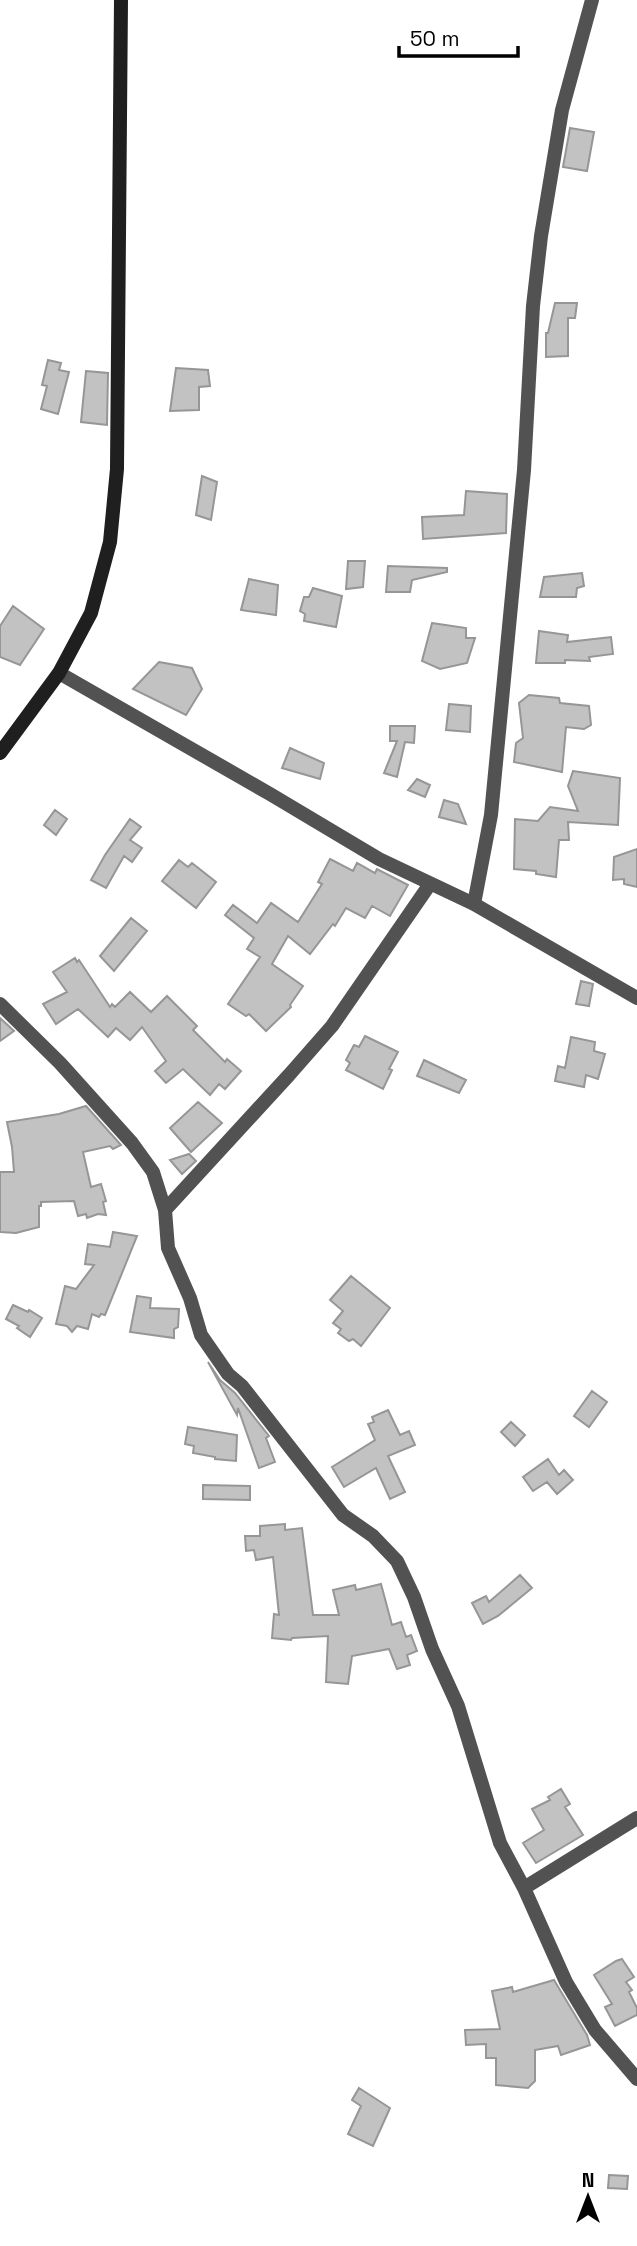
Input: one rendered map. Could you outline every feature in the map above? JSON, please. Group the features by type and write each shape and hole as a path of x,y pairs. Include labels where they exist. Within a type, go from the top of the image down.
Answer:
{"main road":[{"path":"0,753 59,673 91,613 110,541 117,469 121,0"}],"street":[{"path":"474,904 491,815 524,470 533,306 541,236 562,110 592,0"},
{"path":"59,673 379,859 474,904 637,998"},
{"path":"165,1210 332,1026 430,884"},
{"path":"0,1004 60,1063 132,1143 153,1172 165,1210 168,1248 190,1298 201,1335 228,1374 242,1386 344,1515 373,1536 397,1562 458,1706 500,1843 524,1888 566,1982 595,2030 637,2079"},
{"path":"524,1888 637,1818"}],"building":[{"path":"570,128 594,132 587,171 563,167"},
{"path":"555,303 577,303 575,318 568,318 568,356 546,357 546,333"},
{"path":"48,360 61,363 59,370 69,372 58,414 41,409 47,386 42,385"},
{"path":"176,368 208,370 210,386 199,387 199,410 170,411"},
{"path":"86,371 108,373 107,425 81,422"},
{"path":"202,476 217,482 211,520 196,515"},
{"path":"466,491 507,494 506,533 423,539 422,517 464,515"},
{"path":"348,561 365,561 363,587 346,589"},
{"path":"388,566 447,568 447,572 412,580 410,592 386,592"},
{"path":"582,573 584,586 577,588 576,597 540,597 544,577"},
{"path":"249,579 278,585 276,615 241,610"},
{"path":"313,588 342,596 336,627 304,621 305,614 300,611 304,597 309,597"},
{"path":"13,606 44,629 20,665 0,657 0,626"},
{"path":"432,623 466,628 466,638 475,638 467,663 440,669 422,661"},
{"path":"539,631 568,635 567,642 611,637 613,654 589,657 590,661 536,663"},
{"path":"159,662 192,668 202,689 186,715 133,689"},
{"path":"529,695 559,698 560,703 589,706 591,725 584,729 566,727 562,772 514,762 516,743 523,738 519,703"},
{"path":"449,704 471,706 470,732 446,730"},
{"path":"390,726 415,726 414,743 405,742 397,777 384,773 397,741 390,741"},
{"path":"290,748 324,763 320,779 282,768"},
{"path":"573,771 620,778 618,825 568,822 569,840 559,840 556,877 536,874 536,871 514,869 515,819 538,821 550,807 578,811 568,786"},
{"path":"417,779 430,785 425,797 408,790"},
{"path":"444,800 458,804 466,824 439,817"},
{"path":"55,810 67,819 56,835 44,825"},
{"path":"130,819 141,827 130,840 142,848 132,862 124,856 106,888 91,880"},
{"path":"637,849 637,887 624,884 624,879 613,880 614,857"},
{"path":"330,859 353,871 357,863 375,873 377,869 408,885 390,916 372,906 365,918 346,908 335,926 333,924 310,954 288,936 272,964 303,986 291,1007 266,1031 249,1014 246,1016 228,1004 260,957 247,949 254,938 225,915 233,905 257,923 271,903 298,922 322,884 318,882"},
{"path":"179,860 188,867 192,863 216,882 196,908 162,881"},
{"path":"131,918 147,931 114,971 100,956"},
{"path":"75,958 110,1007 112,1004 115,1007 130,992 151,1012 167,996 197,1026 193,1030 225,1062 227,1059 241,1071 225,1089 219,1084 210,1095 183,1069 166,1083 155,1071 166,1061 142,1027 130,1040 116,1028 108,1037 78,1009 56,1024 43,1004 67,992 53,972"},
{"path":"581,981 593,984 589,1006 576,1004"},
{"path":"0,1018 14,1031 0,1041"},
{"path":"365,1036 398,1052 383,1089 346,1070 350,1063 346,1060 354,1045 359,1047"},
{"path":"571,1037 595,1042 594,1051 605,1054 598,1079 586,1075 584,1087 555,1081 558,1066 565,1068"},
{"path":"424,1060 466,1080 459,1093 417,1076"},
{"path":"198,1102 222,1123 191,1152 170,1128"},
{"path":"86,1106 121,1145 113,1149 110,1146 83,1152 91,1187 101,1184 106,1201 103,1202 106,1215 98,1214 87,1218 86,1214 78,1216 74,1201 41,1202 39,1227 16,1233 0,1232 0,1172 14,1172 7,1122 59,1114"},
{"path":"189,1154 196,1161 182,1174 170,1160"},
{"path":"113,1232 137,1236 105,1315 101,1314 99,1317 92,1314 88,1329 77,1326 72,1332 67,1326 56,1324 65,1286 76,1289 94,1265 85,1264 88,1244 110,1247"},
{"path":"351,1276 390,1308 361,1346 353,1339 349,1341 338,1333 341,1329 333,1323 343,1311 330,1300"},
{"path":"137,1296 151,1298 150,1308 179,1309 174,1338 130,1332"},
{"path":"13,1305 42,1318 30,1337 17,1328 19,1326 6,1319"},
{"path":"208,1362 220,1380 235,1393 269,1436 266,1438 275,1462 259,1468 238,1408 237,1415"},
{"path":"592,1391 607,1402 589,1427 574,1416"},
{"path":"388,1410 400,1435 409,1431 415,1445 388,1456 405,1492 390,1499 376,1468 344,1487 332,1467 375,1440 368,1424 374,1422 372,1417"},
{"path":"511,1422 525,1435 515,1446 501,1432"},
{"path":"188,1427 237,1435 236,1461 193,1453 194,1446 185,1444"},
{"path":"548,1459 559,1475 564,1470 573,1480 557,1494 547,1482 533,1491 523,1477"},
{"path":"203,1485 250,1486 250,1500 203,1499"},
{"path":"285,1524 285,1530 302,1528 313,1615 339,1615 333,1590 355,1585 356,1590 381,1584 392,1625 401,1622 406,1637 411,1635 417,1651 407,1655 410,1665 397,1669 389,1649 352,1656 348,1684 326,1682 328,1636 291,1640 272,1638 274,1614 279,1615 273,1557 256,1560 254,1550 246,1551 245,1536 260,1536 260,1526"},
{"path":"520,1575 532,1588 498,1616 483,1624 472,1603 486,1596 489,1602"},
{"path":"561,1789 570,1804 565,1807 583,1835 536,1863 523,1843 544,1830 532,1809 550,1800 548,1797"},
{"path":"622,1959 634,1977 626,1982 632,1990 629,1992 637,2008 637,2015 615,2026 605,2007 612,2004 594,1975"},
{"path":"554,1980 587,2035 590,2045 561,2055 558,2046 535,2050 535,2081 528,2088 496,2085 496,2058 486,2058 486,2044 466,2045 465,2030 500,2029 492,1991 512,1987 513,1992"},
{"path":"359,2088 390,2108 373,2146 348,2134 361,2106 352,2100"},
{"path":"609,2175 628,2176 627,2189 608,2188"}]}
